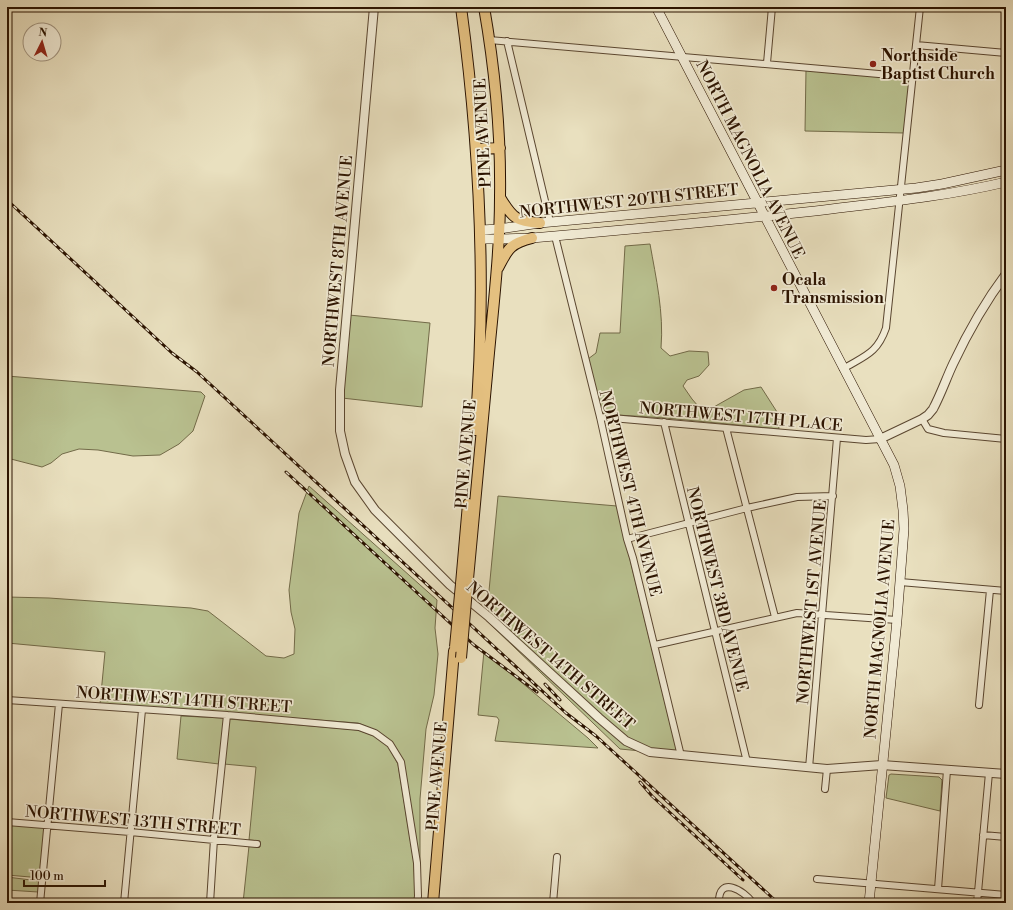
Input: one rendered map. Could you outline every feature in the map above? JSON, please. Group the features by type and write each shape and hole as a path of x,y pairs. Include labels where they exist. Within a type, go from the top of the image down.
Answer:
{"highway":[{"name":"PINE AVENUE","path":"461,7 477,150 485,341"},
{"name":"PINE AVENUE","path":"433,903 458,654 485,341 496,272 499,240 500,148 498,109 490,40 484,7"},
{"path":"477,150 500,148"},
{"path":"500,198 507,210 522,221 545,222"},
{"path":"496,272 512,245 519,241 532,238"},
{"name":"PINE AVENUE","path":"440,903 458,654"}],"main road":[{"name":"NORTH MAGNOLIA AVENUE","path":"656,7 894,466 900,486 904,529 897,620 869,903"},
{"name":"NORTHWEST 20TH STREET","path":"481,234 499,229 545,222 900,190 942,184 1006,170"},
{"name":"NORTHWEST 20TH STREET","path":"481,234 499,240 595,233 899,201 1006,182"},
{"path":"595,233 609,224 616,216"}],"street":[{"name":"NORTHWEST 8TH AVENUE","path":"374,7 339,414 340,431 353,475 375,510"},
{"path":"767,63 772,7"},
{"path":"843,368 875,349 882,340 886,328 920,7"},
{"path":"490,40 913,76"},
{"path":"507,41 545,222"},
{"path":"916,45 1006,53"},
{"name":"NORTHWEST 4TH AVENUE","path":"555,236 600,417 627,539 655,646 681,756"},
{"path":"880,439 922,419 933,409 971,328 1006,274"},
{"name":"NORTHWEST 17TH PLACE","path":"600,417 837,438 866,440 880,439"},
{"path":"922,419 928,429 946,434 1006,439"},
{"name":"NORTHWEST 3RD AVENUE","path":"664,422 747,762"},
{"path":"726,428 775,617"},
{"name":"NORTHWEST 1ST AVENUE","path":"809,768 837,438"},
{"path":"627,539 747,508 797,497 833,496"},
{"name":"NORTHWEST 14TH STREET","path":"375,510 450,585 489,617 599,718 626,741 650,752 809,768 827,769 882,765 1006,774"},
{"path":"900,582 1006,591"},
{"path":"979,705 990,590"},
{"path":"655,646 796,613 897,620"},
{"name":"NORTHWEST 14TH STREET","path":"7,700 227,715 359,727 375,733 390,744 401,762 417,863 417,903"},
{"path":"40,903 59,704"},
{"path":"124,903 142,710"},
{"path":"210,903 214,839 227,715"},
{"path":"825,789 827,769"},
{"path":"938,889 947,770"},
{"path":"977,903 989,773"},
{"name":"NORTHWEST 13TH STREET","path":"7,822 214,839 257,844"},
{"path":"984,835 1006,837"},
{"path":"553,903 557,857"},
{"path":"817,879 1006,895"},
{"path":"719,903 719,897 722,892 730,887 741,891 753,903"}],"green space":[{"path":"806,70 910,79 904,133 805,131"},
{"path":"650,244 660,309 662,335 661,348 670,356 689,351 708,352 709,365 699,376 687,380 683,386 692,399 698,406 712,408 744,390 761,387 777,412 779,429 665,418 602,414 588,359 596,353 600,333 620,333 625,246"},
{"path":"349,315 430,323 422,407 342,398"},
{"path":"7,376 201,392 205,396 193,431 179,444 160,455 133,456 98,450 79,449 62,454 51,463 42,467 7,458"},
{"path":"309,486 437,600 435,628 438,654 434,695 426,729 420,799 420,885 404,762 377,731 358,723 100,704 105,652 7,643 7,597 49,598 191,608 208,611 266,656 284,658 294,654 295,629 291,612 289,590 299,513"},
{"path":"498,496 617,506 677,752 651,749 627,738 487,612"},
{"path":"487,619 641,751 620,749 487,621"},
{"path":"484,651 598,748 495,741 499,720 497,717 478,715"},
{"path":"181,716 224,718 219,764 177,759"},
{"path":"229,719 358,730 374,736 388,746 398,764 414,863 414,903 243,903 249,846 260,847 260,841 249,840 256,767 224,764"},
{"path":"889,775 939,777 942,780 940,811 886,798"},
{"path":"7,822 47,825 42,878 7,875"},
{"path":"7,877 39,881 38,892 7,890"}],"railway":[{"path":"7,200 172,353 197,372 566,713 596,736 778,903"},
{"path":"286,472 474,645 537,692"},
{"path":"545,684 560,700"},
{"path":"640,782 652,796 743,880"}],"place":[{"name":"Northside Baptist Church","path":"873,64"},
{"name":"Ocala Transmission","path":"774,288"}]}
